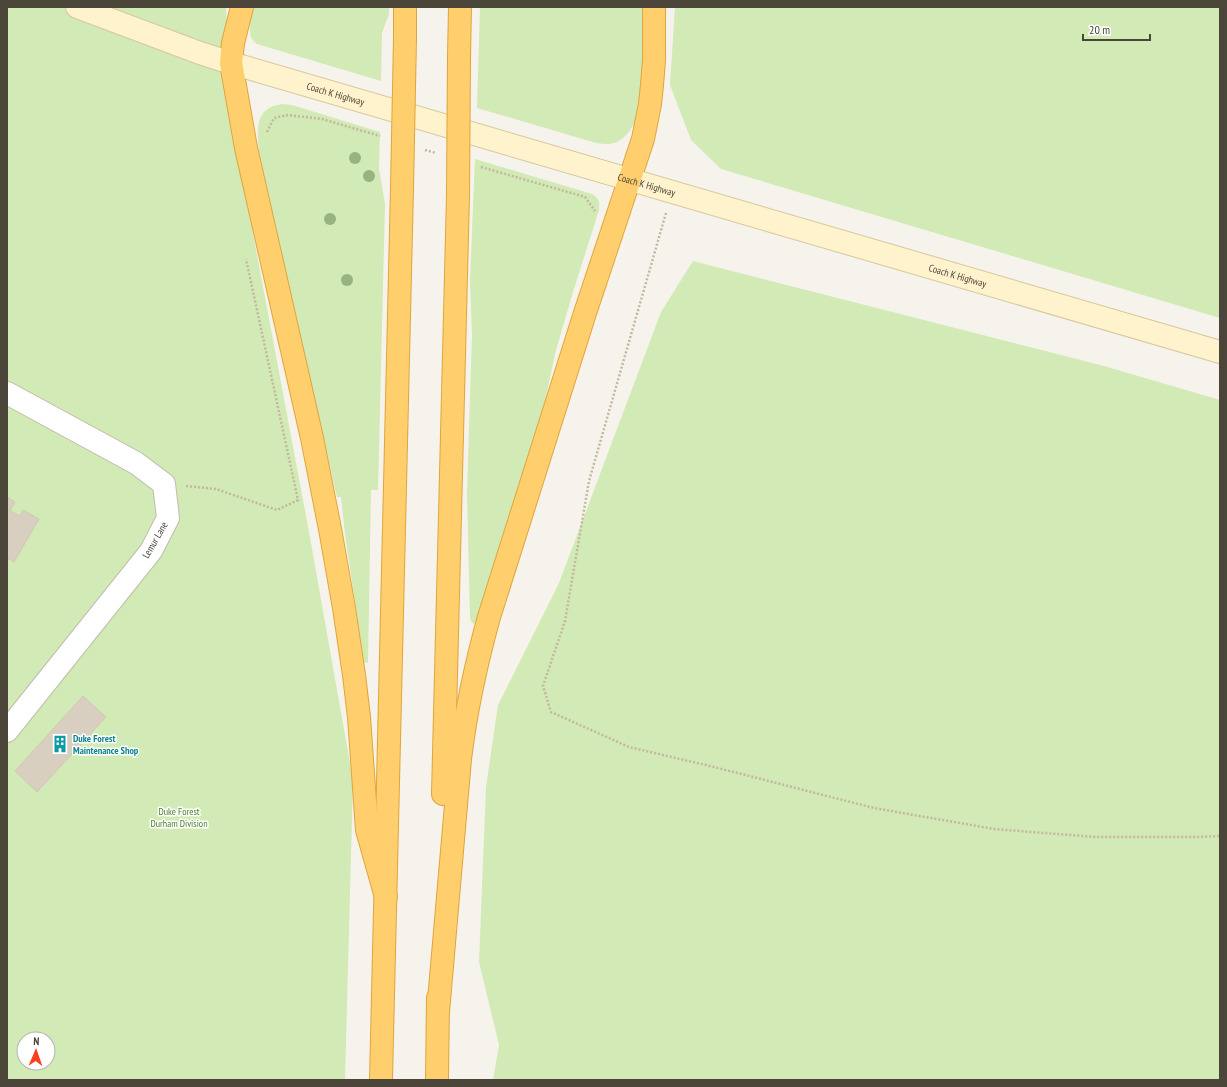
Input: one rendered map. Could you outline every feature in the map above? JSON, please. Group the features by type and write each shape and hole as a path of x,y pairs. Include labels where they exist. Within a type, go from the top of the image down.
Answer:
{"highway":[{"path":"242,7 233,43 231,63 246,148 312,438 330,529 354,675 361,739 367,830 386,897"},
{"path":"381,1080 405,7"},
{"path":"437,1080 458,195 460,7"},
{"path":"438,1012 460,759 464,723 476,662 581,328 643,139 650,104 654,60 654,7"}],"main road":[{"name":"Coach K Highway","path":"77,7 231,63 1220,352"}],"street":[{"path":"7,393 136,463 164,484"},
{"name":"Lemur Lane","path":"7,732 151,551 168,518 164,484"}],"path":[{"path":"264,137 274,118 288,115 322,119 382,137"},
{"path":"420,148 442,155"},
{"path":"480,166 585,197 595,211"},
{"path":"672,191 589,481 565,621 543,686 551,712 629,747 874,808 994,829 1088,836 1220,836"},
{"path":"164,484 216,489 277,510 298,500 245,253"}],"green space":[{"name":"Duke Forest Durham Division","path":"7,7 226,7 231,116 309,532 353,780 345,1080 7,1080"},
{"path":"254,7 389,7 389,14 382,33 381,81 257,44 253,41 250,31 250,23"},
{"path":"480,7 646,7 645,81 642,101 636,119 628,133 614,143 596,143 477,108"},
{"path":"675,7 1220,7 1220,318 721,169 691,140 670,85"},
{"path":"282,104 292,105 380,132 379,168 385,204 378,490 371,490 368,663 364,662 341,497 337,497 259,152 259,121 266,110 273,106"},
{"path":"475,159 592,194 598,199 599,210 556,350 541,419 475,624 472,623 470,618 467,493 472,334 470,281"},
{"path":"693,261 1104,366 1220,400 1220,1080 493,1080 499,1045 479,962 486,787 498,705 559,583 661,312"}],"building":[{"path":"7,497 15,502 10,511 20,516 23,510 39,519 14,562 7,558"},
{"name":"Duke Forest Maintenance Shop","path":"83,696 106,717 37,792 15,771"}],"place":[{"name":"Duke Forest Maintenance Shop","path":"60,744"}]}
